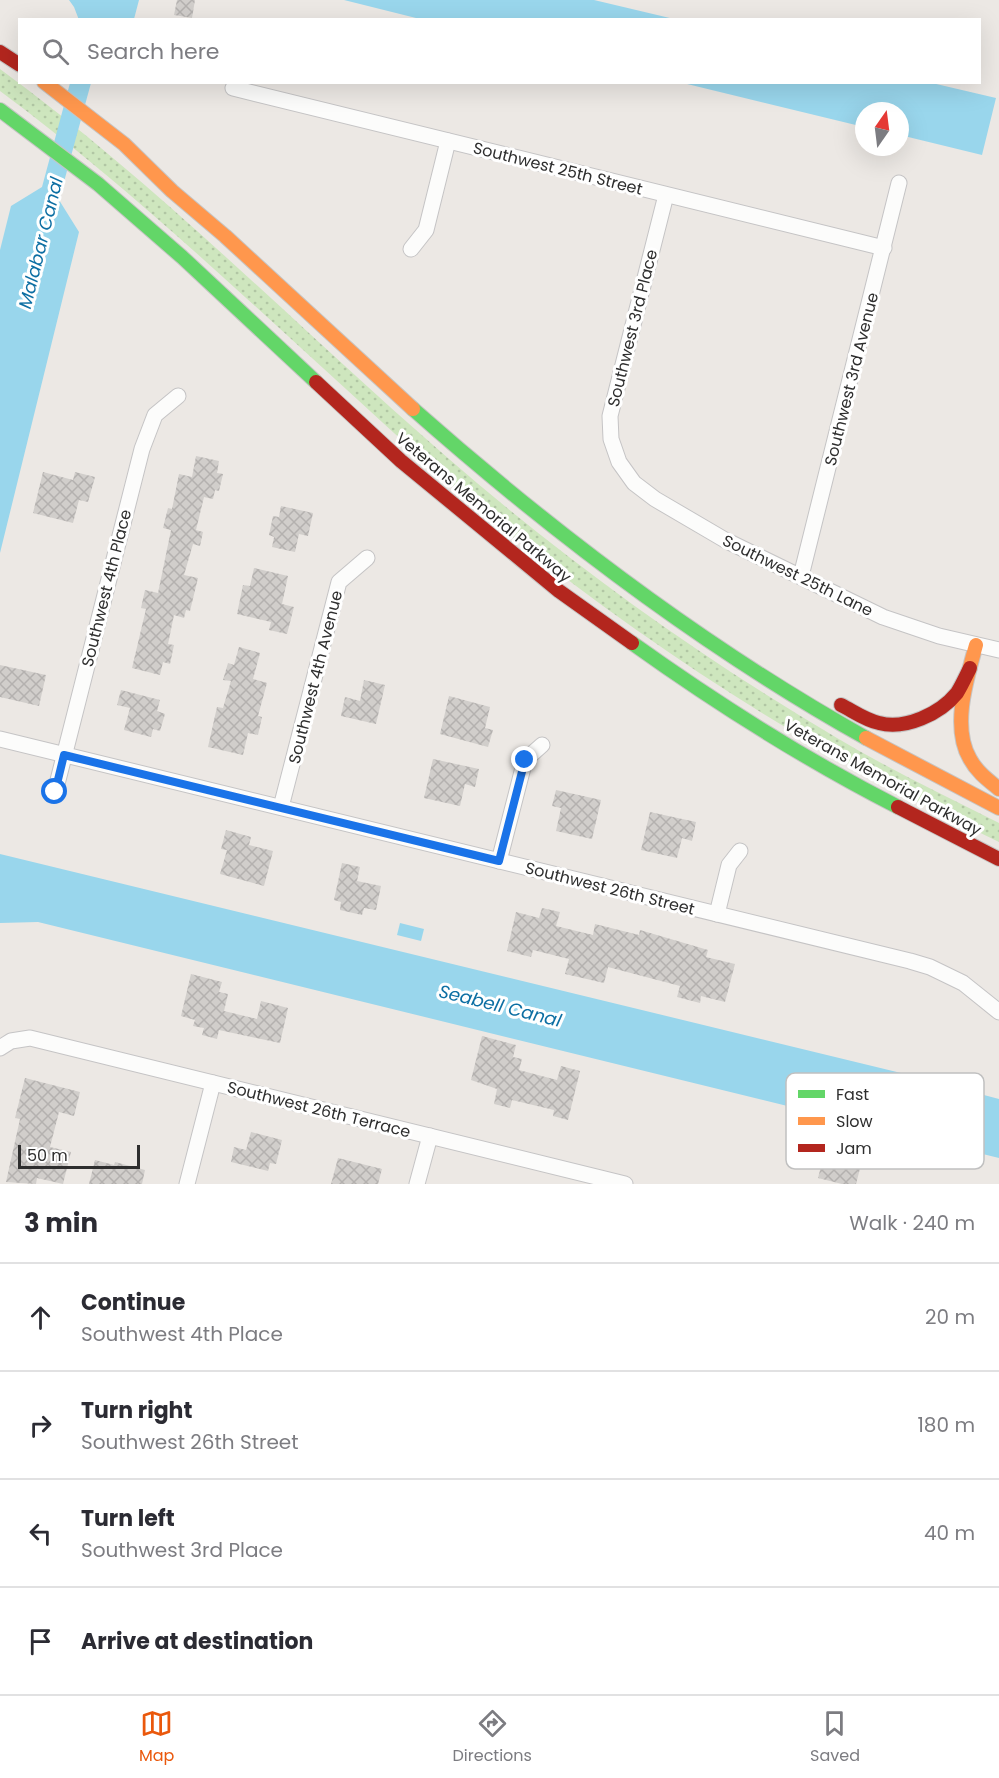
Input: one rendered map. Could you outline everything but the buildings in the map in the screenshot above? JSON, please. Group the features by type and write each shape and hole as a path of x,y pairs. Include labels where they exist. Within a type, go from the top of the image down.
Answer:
{"highway":[{"path":"0,52 18,64"},
{"name":"Veterans Memorial Parkway","path":"48,85 124,144 172,191 225,236 477,465 615,573 775,683 838,722 999,808"},
{"name":"Veterans Memorial Parkway","path":"0,110 98,184 182,257 401,461 559,591 684,680 815,761 888,802 999,859"},
{"path":"477,465 554,508"},
{"path":"976,645 960,721 965,752 981,775 999,789"},
{"path":"831,699 882,724 899,724 917,720 933,712 955,695 970,668"},
{"path":"888,802 896,823"}],"street":[{"name":"Southwest 25th Street","path":"233,88 884,248"},
{"path":"411,249 426,230 448,141"},
{"name":"Southwest 3rd Avenue","path":"801,576 899,183"},
{"name":"Southwest 3rd Place","path":"619,462 611,440 610,416 666,195"},
{"name":"Southwest 4th Place","path":"55,792 142,449 155,416 178,396"},
{"name":"Southwest 25th Lane","path":"619,462 634,483 655,499 725,540 904,626 999,650"},
{"name":"Southwest 4th Avenue","path":"281,807 339,582 367,558"},
{"name":"Southwest 26th Street","path":"0,739 930,967 963,983 999,1012"},
{"path":"499,861 525,760 542,745"},
{"path":"717,914 729,865 740,850"},
{"name":"Southwest 26th Terrace","path":"6,1045 30,1038 626,1184"},
{"path":"187,1184 213,1083"},
{"path":"417,1184 430,1136"}],"green space":[{"path":"0,69 63,117 184,219 477,483 607,586 743,680 837,738 999,823 999,842 871,777 748,704 687,665 571,582 454,487 138,202 0,91"}],"water":[{"path":"69,0 139,0 134,18 78,18"},
{"path":"344,0 594,0 670,18 416,18"},
{"name":"Malabar Canal","path":"70,84 91,84 59,200 79,232 0,553 0,250 11,206 42,187"},
{"path":"687,84 936,84 996,98 982,155 909,137 909,102 855,102 855,125"},
{"name":"Seabell Canal","path":"0,854 901,1073 786,1073 786,1106 38,922 0,923"},
{"path":"400,923 424,929 421,941 397,935"},
{"path":"984,1095 999,1099 999,1158 984,1154"}],"traffic: fast":[{"path":"0,110 98,184 182,257 316,382"},
{"path":"413,409 519,499 631,586 747,666 866,738"},
{"path":"632,643 762,730 898,807"}],"traffic: slow":[{"path":"47,84 124,144 172,191 225,236 413,409"},
{"path":"976,645 962,702 964,746 973,764 999,789"},
{"path":"866,738 999,808"}],"traffic: jam":[{"path":"0,52 18,64"},
{"path":"316,382 401,461 559,591 632,643"},
{"path":"841,705 864,718 879,723 889,725 911,722 932,714 950,701 957,693 970,668"},
{"path":"898,807 999,859"}],"route":[{"path":"55,792 64,755 499,861 525,760"}]}
